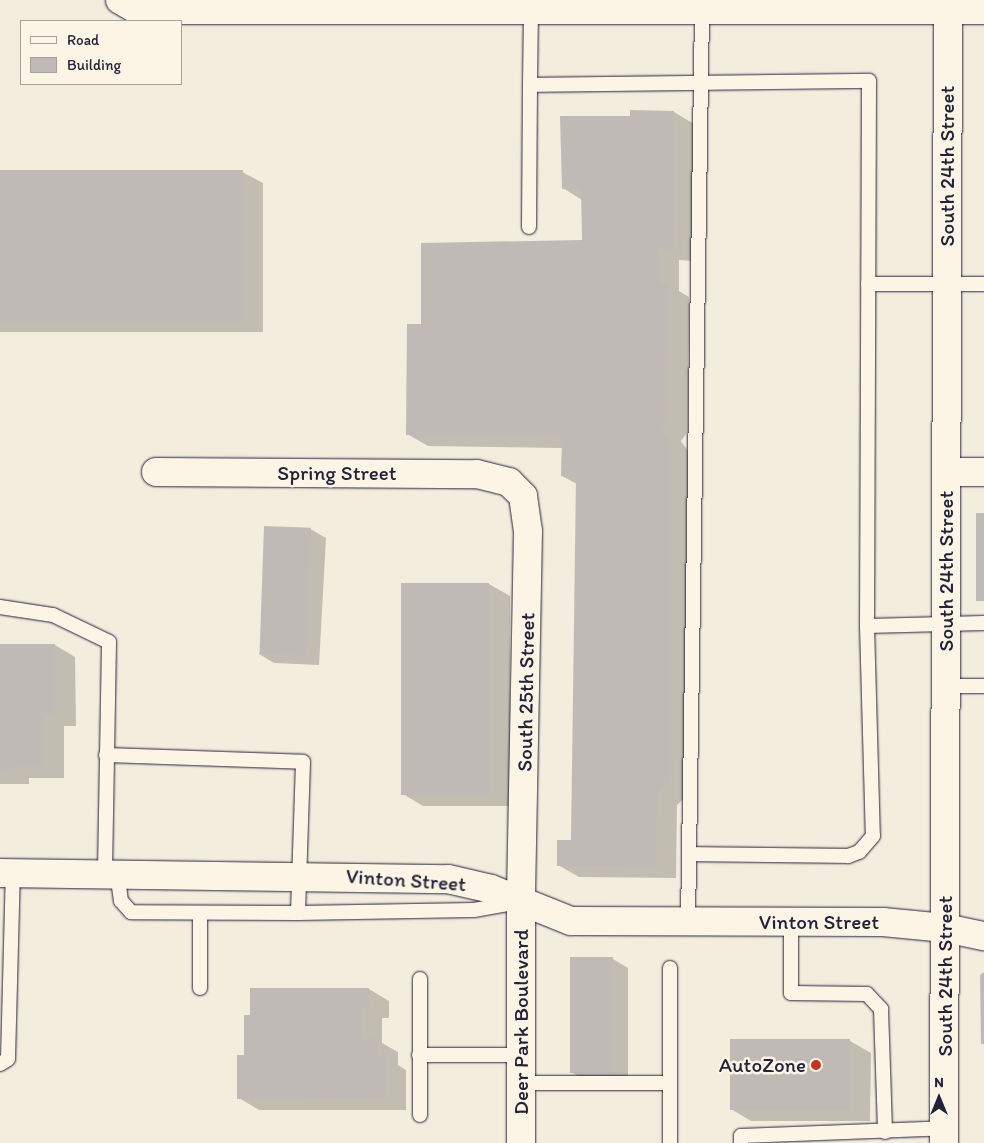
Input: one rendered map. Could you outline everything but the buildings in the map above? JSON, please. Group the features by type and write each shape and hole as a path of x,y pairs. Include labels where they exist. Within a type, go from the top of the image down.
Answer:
{"street":[{"path":"121,1 137,10 319,5 662,5 702,10 739,5 948,5 984,10"},
{"name":"South 24th Street","path":"944,1136 948,5"},
{"name":"Spring Street","path":"156,472 477,474 515,486"},
{"path":"946,472 984,472"},
{"name":"South 25th Street","path":"515,486 523,496 528,530 521,902"},
{"name":"Vinton Street","path":"6,873 301,875 448,879 491,889 571,921 883,922 945,928 984,936"},
{"name":"Deer Park Boulevard","path":"521,902 522,1143"}],"lane":[{"path":"529,227 531,5"},
{"path":"688,922 702,10"},
{"path":"530,84 869,81 867,626 873,836 859,852 848,856 689,854"},
{"path":"868,284 984,284"},
{"path":"0,607 53,615 108,642 106,755 111,874 121,901 131,912 298,913 474,910 521,902"},
{"path":"867,626 945,623 984,624"},
{"path":"945,686 984,686"},
{"path":"106,755 303,762 301,875 298,913"},
{"path":"0,1064 8,1059 6,873"},
{"path":"200,913 200,988"},
{"path":"791,922 791,993 867,994 881,1009 885,1132"},
{"path":"670,968 670,1143"},
{"path":"420,979 420,1114"},
{"path":"419,1055 522,1055"},
{"path":"522,1083 670,1083"},
{"path":"741,1143 741,1136 885,1132 944,1136"}],"place":[{"name":"AutoZone","path":"816,1065"}]}
